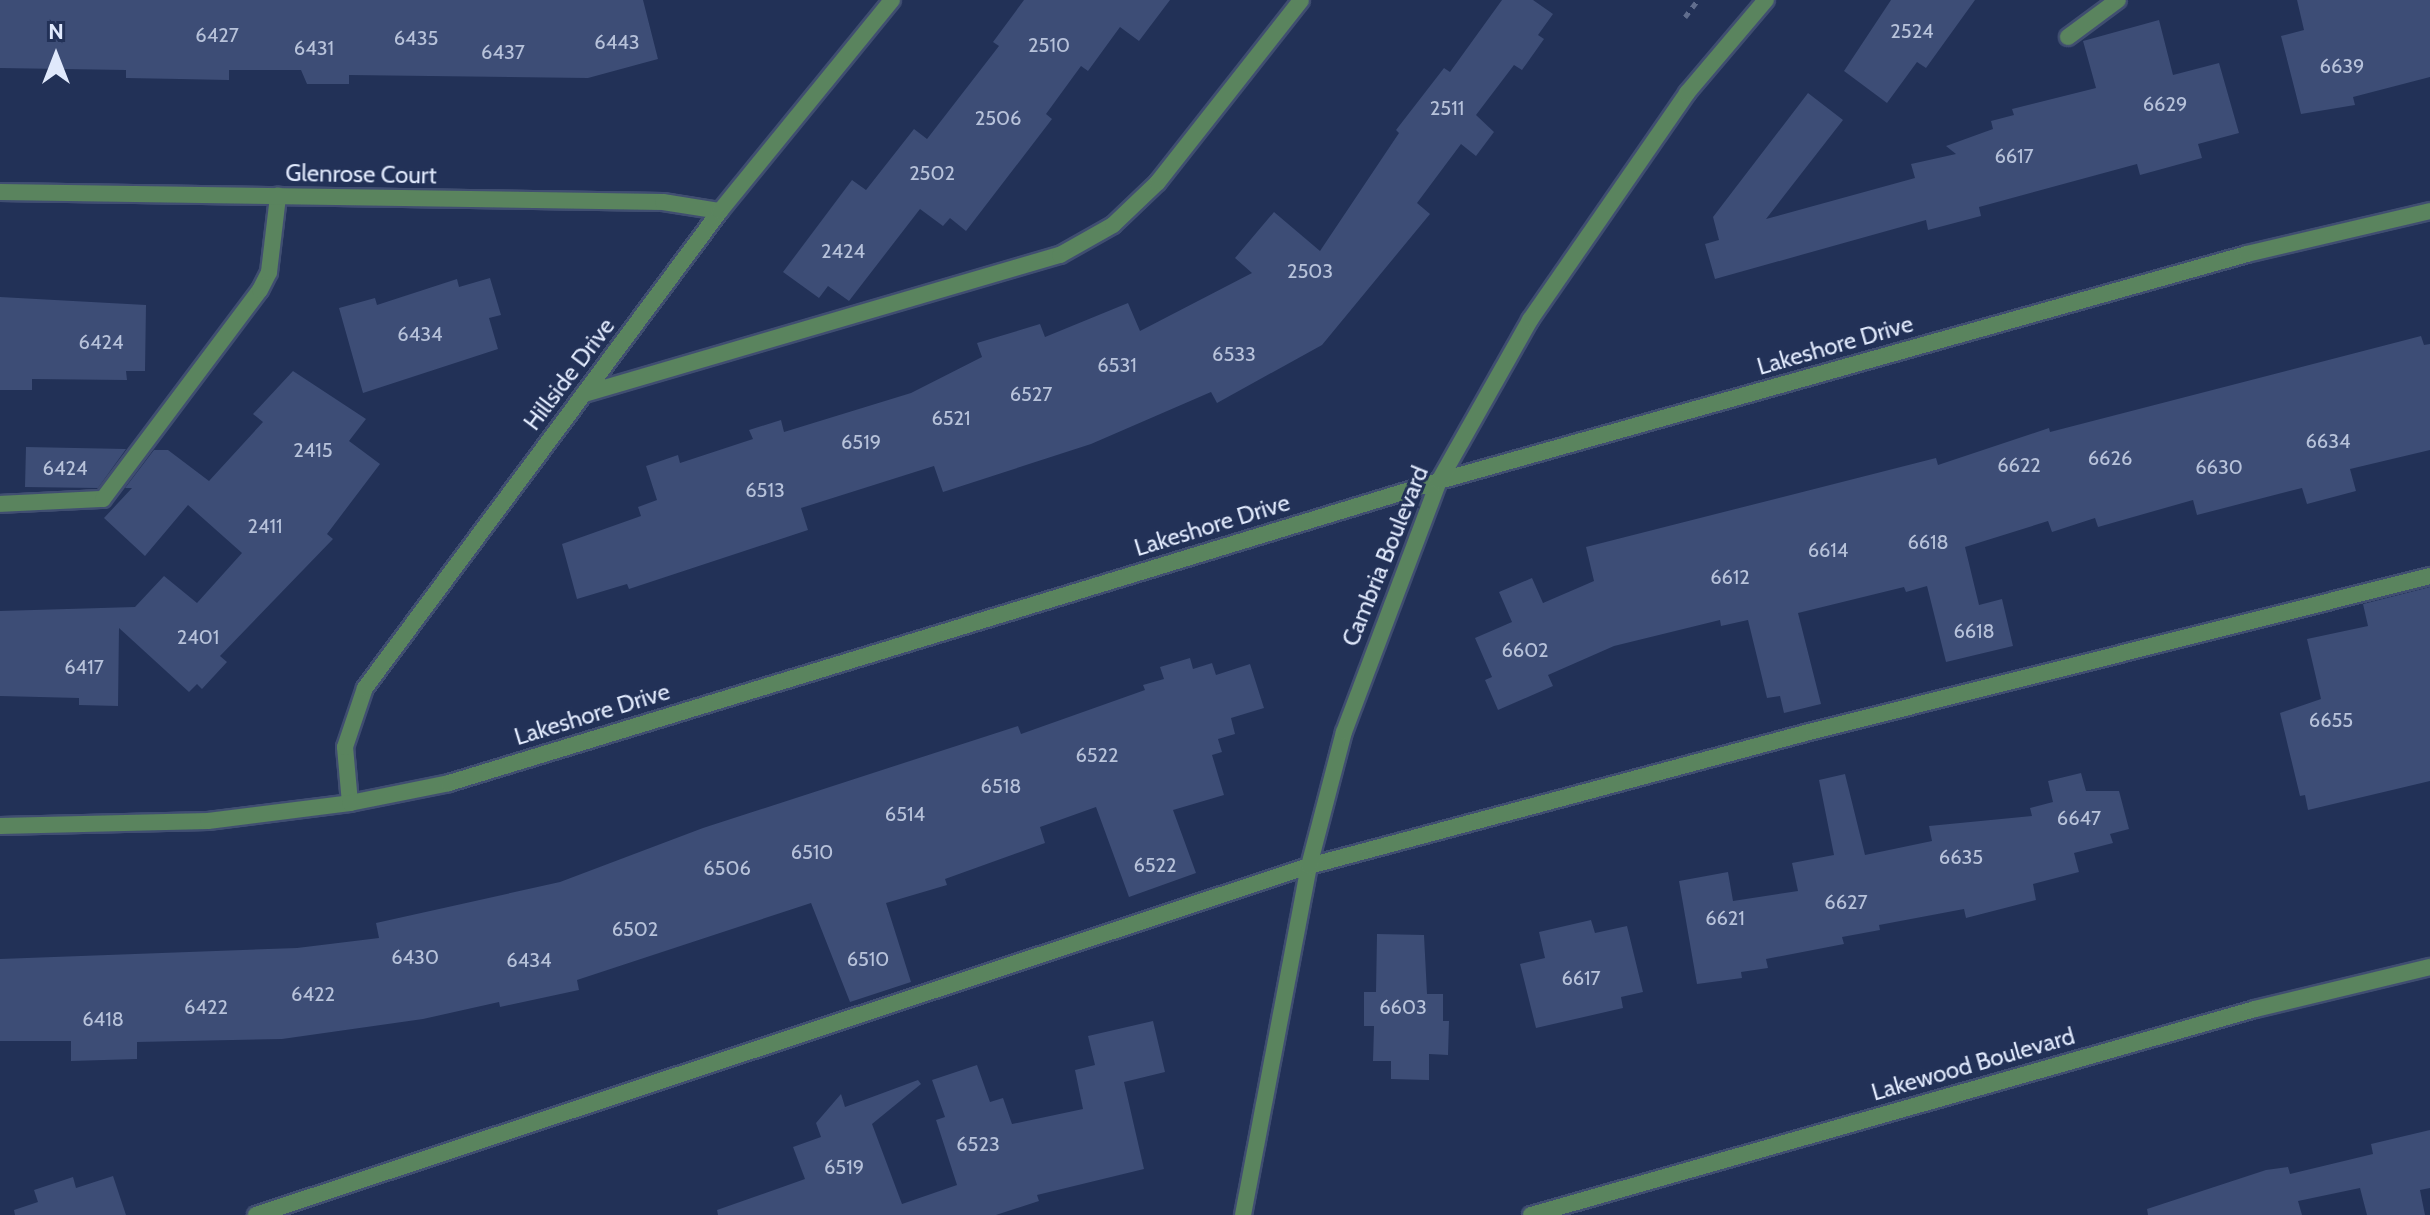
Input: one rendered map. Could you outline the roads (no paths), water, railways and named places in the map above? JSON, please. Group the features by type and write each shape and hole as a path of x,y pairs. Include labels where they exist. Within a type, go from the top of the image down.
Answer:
{"street":[{"name":"Hillside Drive","path":"350,803 345,747 365,688 720,211 892,0"},
{"path":"584,394 1060,255 1113,225 1158,182 1301,0"},
{"name":"Cambria Boulevard","path":"1243,1215 1309,866 1344,732 1439,481 1530,320 1687,93 1766,0"},
{"path":"2068,37 2118,0"},
{"name":"Glenrose Court","path":"0,192 663,202 720,211"},
{"path":"0,504 103,499 260,290 269,272 278,196"},
{"name":"Lakeshore Drive","path":"0,826 208,821 350,803 449,783 1439,481 2247,254 2430,211"},
{"path":"256,1215 1309,866 1829,727 2430,576"},
{"name":"Lakewood Boulevard","path":"1531,1215 2255,1009 2430,967"}]}
